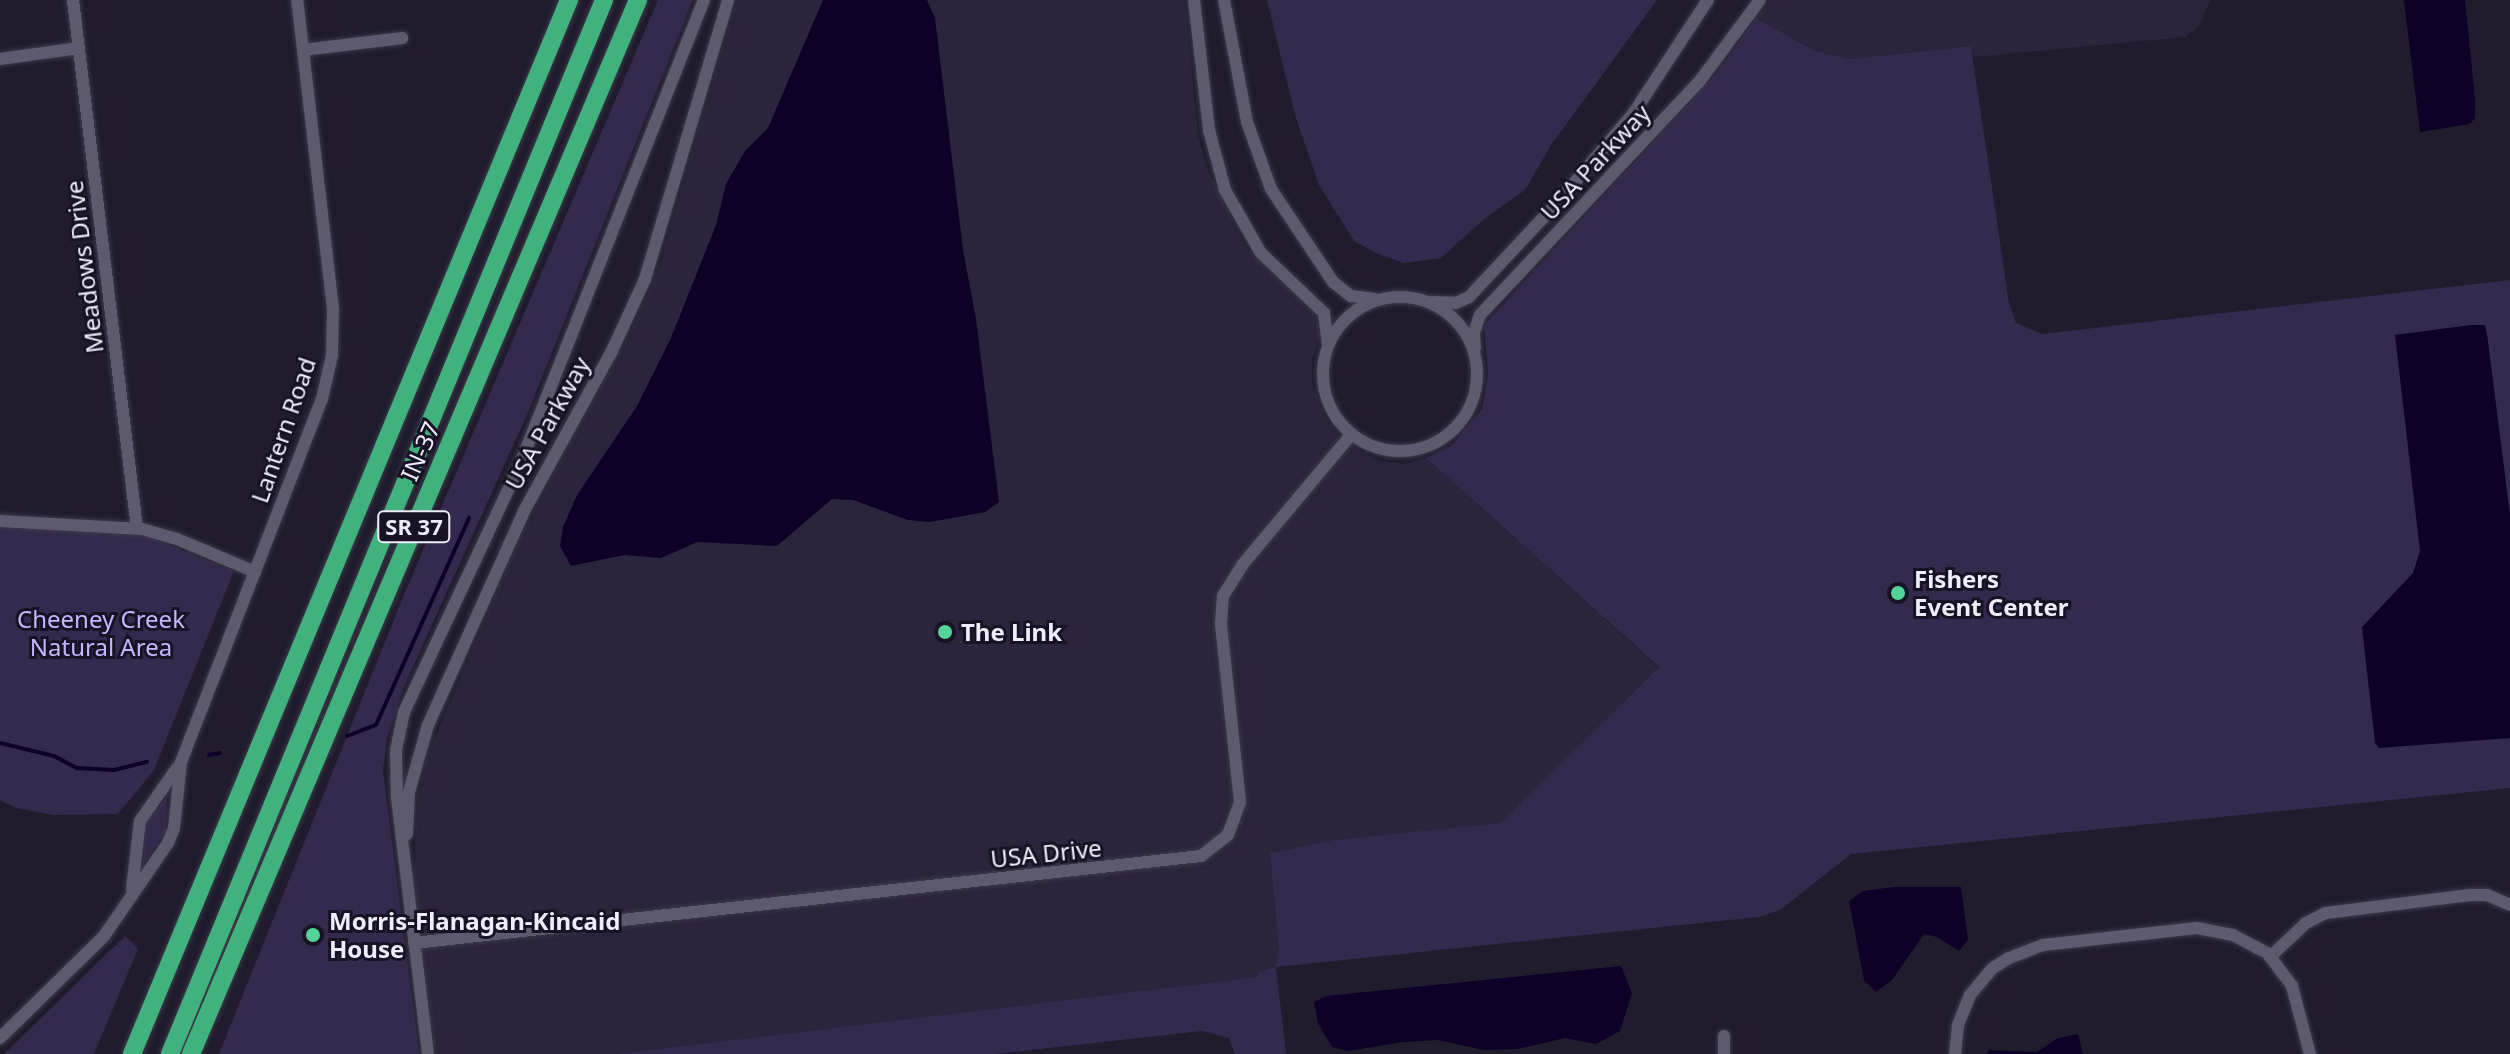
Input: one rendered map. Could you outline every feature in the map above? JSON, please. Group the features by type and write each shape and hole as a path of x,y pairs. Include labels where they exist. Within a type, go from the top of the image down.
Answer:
{"highway":[{"path":"170,1054 604,0"},
{"name":"IN-37","path":"191,1054 638,0"},
{"path":"132,1054 567,6"}],"street":[{"name":"Meadows Drive","path":"73,0 137,528"},
{"name":"Lantern Road","path":"0,1038 96,946 171,835 181,762 319,406 334,339 332,288 297,0"},
{"name":"USA Parkway","path":"428,1054 395,765 404,712 521,462 704,0"},
{"name":"USA Parkway","path":"405,865 409,792 428,725 529,499 635,305 651,265 728,0"},
{"path":"1194,0 1209,130 1225,190 1261,253 1324,313 1328,346"},
{"name":"USA Parkway","path":"1224,0 1247,122 1271,189 1333,282 1351,296 1443,304 1469,297 1584,174 1633,114 1708,0"},
{"name":"USA Parkway","path":"1351,435 1375,448 1403,452 1442,439 1462,420 1474,396 1474,333 1480,315 1699,82 1760,0"},
{"path":"303,50 402,38"},
{"path":"0,59 79,48"},
{"path":"1351,435 1339,423 1325,394 1323,362 1328,346 1349,316 1382,299"},
{"name":"USA Parkway","path":"1419,300 1450,316 1466,334 1475,355"},
{"name":"USA Drive","path":"414,943 1152,864 1201,856 1228,835 1240,802 1221,623 1223,596 1243,564 1351,435"},
{"path":"0,521 137,528 164,534 255,572"},
{"name":"Lantern Road","path":"131,894 140,821 181,762"},
{"path":"2270,957 2306,923 2326,913 2470,895 2487,895 2510,905"},
{"path":"1955,1054 1958,1025 1970,995 1993,968 2023,951 2197,928 2233,935 2270,957 2292,986 2310,1054"},
{"path":"1724,1036 1724,1054"}],"shaded area":[{"path":"737,0 1185,0 1198,136 1206,166 1246,248 1317,316 1320,335 1312,360 1312,383 1326,420 1347,444 1379,461 1404,464 1426,458 1659,668 1501,824 1333,840 1270,853 1279,950 1275,967 1258,972 1257,977 616,1054 435,1054 413,885 418,795 429,752 518,541 631,331 656,276"},
{"path":"823,0 927,0 935,18 963,250 976,319 999,502 985,512 930,522 908,520 853,500 832,499 777,546 697,542 661,558 624,555 571,566 560,546 563,527 577,495 637,406 671,338 716,225 726,184 745,151 768,128"},
{"path":"1770,0 2210,0 2199,27 2185,37 1974,57 1970,46 1849,59 1815,51 1756,18"},
{"path":"2404,0 2465,0 2475,98 2475,118 2470,124 2420,132"},
{"path":"2485,325 2487,334 2510,514 2510,738 2379,748 2375,743 2362,627 2413,573 2420,551 2395,335"},
{"path":"1893,887 1961,887 1968,940 1959,951 1937,937 1924,934 1892,980 1876,992 1864,980 1849,901 1863,891"},
{"path":"1621,966 1632,993 1620,1031 1596,1044 1565,1038 1517,1049 1484,1050 1438,1040 1348,1051 1332,1047 1318,1023 1314,1002 1326,996"},
{"path":"2078,1034 2083,1054 1987,1054 1989,1050 2037,1052 2058,1038"}],"green space":[{"path":"658,0 693,0 527,415 403,689 387,739 383,770 419,1054 219,1054 403,597"},
{"path":"1267,0 1657,0 1551,145 1525,190 1484,219 1441,258 1404,263 1354,241 1319,185 1296,118"},
{"path":"1756,18 1815,51 1849,59 1971,46 2009,303 2016,323 2042,334 2510,280 2510,788 1851,854 1780,910 1759,917 1276,967 1286,1054 1235,1054 1229,1038 1203,1031 995,1054 616,1054 1257,977 1258,972 1275,967 1279,950 1270,853 1333,840 1501,823 1659,667 1426,458 1452,445 1482,409 1488,374 1484,325 1716,74"},
{"name":"Cheeney Creek Natural Area","path":"0,526 143,535 234,571 154,770 118,814 54,815 16,808 0,800"},
{"path":"167,796 166,831 143,864 146,824"},
{"path":"125,936 138,949 94,1054 4,1054"}],"waterway":[{"path":"347,736 376,725 469,518"},
{"path":"0,743 54,756 77,768 114,770 147,762"},
{"path":"209,755 220,753"}],"place":[{"name":"Fishers Event Center","path":"1898,593"},
{"name":"The Link","path":"945,632"},
{"name":"Morris-Flanagan-Kincaid House","path":"313,935"}]}
